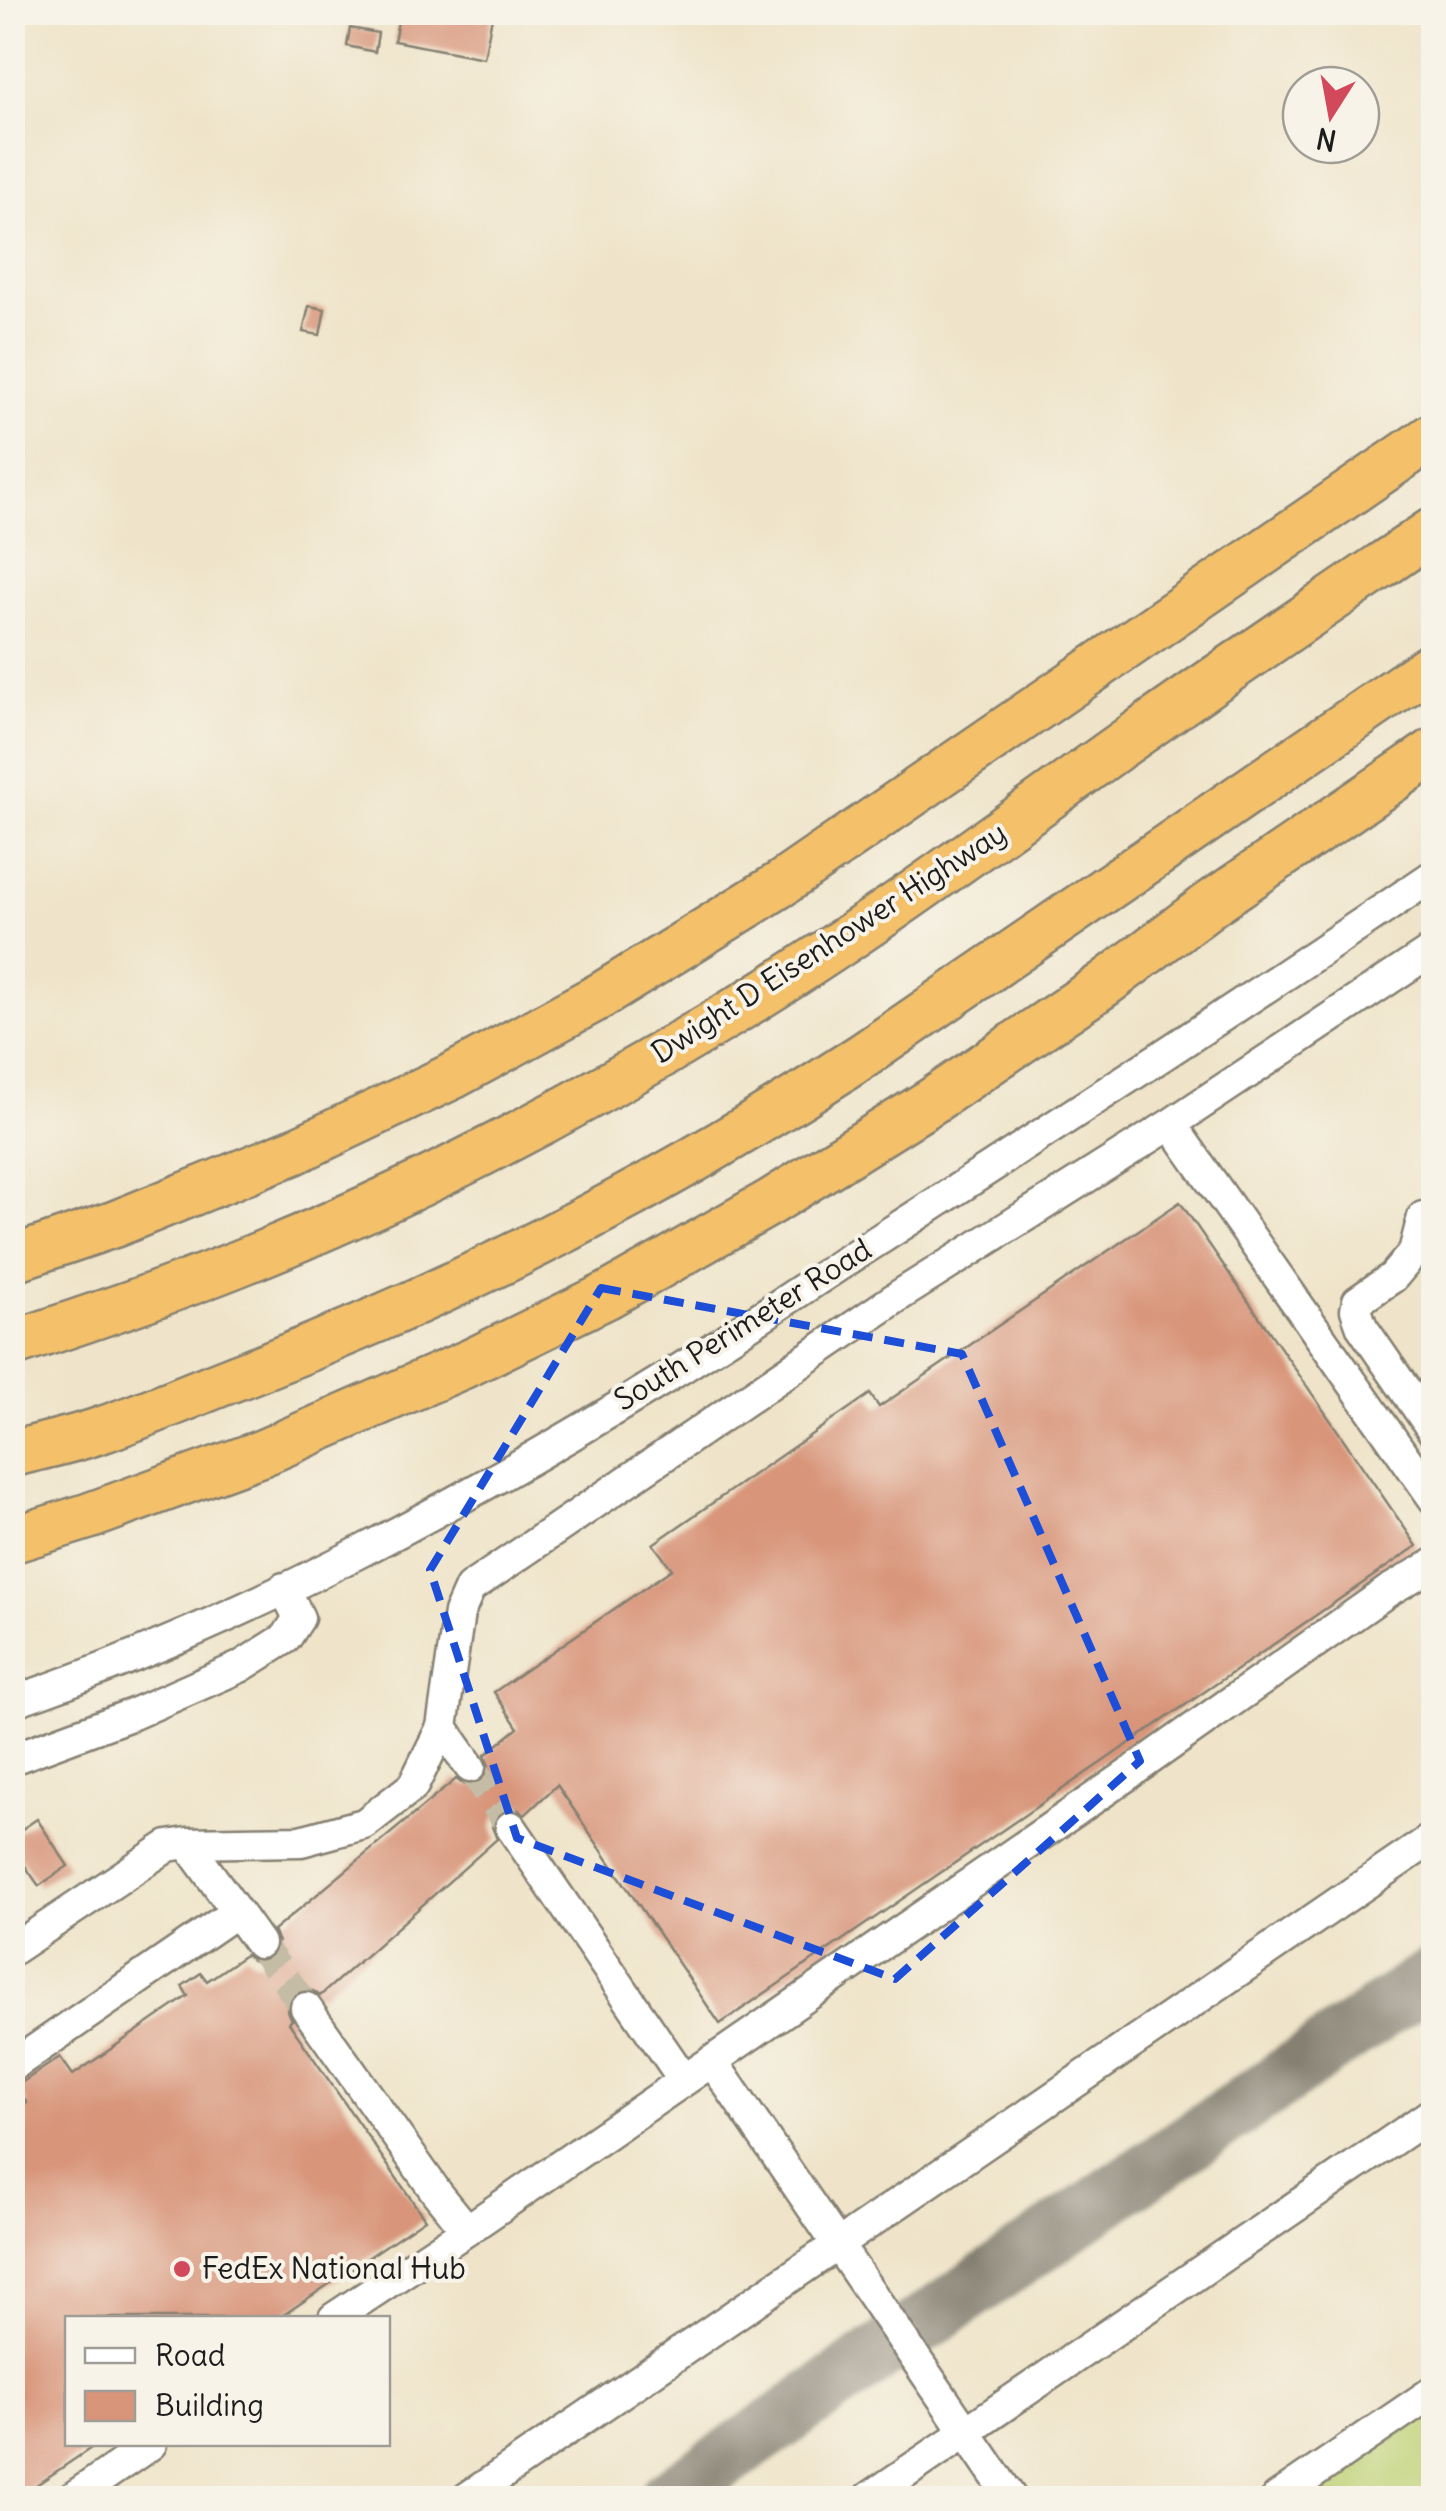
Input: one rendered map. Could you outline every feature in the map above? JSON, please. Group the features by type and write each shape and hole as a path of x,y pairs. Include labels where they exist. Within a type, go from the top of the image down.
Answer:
{"highway":[{"path":"12,1260 146,1212 295,1151 453,1076 602,995 781,884 1434,435"},
{"name":"Dwight D Eisenhower Highway","path":"12,1344 212,1274 333,1224 529,1129 655,1058 755,999 870,923 1434,530"},
{"path":"12,1454 100,1430 340,1336 488,1268 648,1185 838,1072 1434,664"},
{"path":"12,1540 262,1453 486,1355 608,1296 771,1202 932,1101 1434,751"}],"street":[{"name":"South Perimeter Road","path":"12,1702 101,1671 208,1626 456,1501 664,1379 1140,1072 1434,874"},
{"path":"12,1950 168,1846 301,1841 364,1824 414,1786 442,1727 459,1613 470,1588 900,1295 1171,1124 1434,949"},
{"path":"1171,1124 1434,1499"},
{"path":"1422,1217 1414,1252 1393,1277 1358,1302 1356,1310 1362,1326 1434,1432"},
{"path":"337,2316 1288,1668 1388,1591 1434,1564"},
{"path":"12,1760 133,1714 240,1667 270,1649 286,1638 298,1618 284,1588"},
{"path":"442,1727 470,1768"},
{"path":"510,1827 684,2080"},
{"path":"467,2498 1434,1837"},
{"path":"187,1843 259,1943"},
{"path":"12,2066 236,1912"},
{"path":"306,2008 467,2230"},
{"path":"712,2061 1012,2498"},
{"path":"869,2498 1434,2112"},
{"path":"1277,2498 1434,2391"},
{"path":"72,2498 137,2456"}],"highlighted area":[{"path":"601,1288 962,1354 1140,1761 895,1979 517,1838 430,1570"}],"green space":[{"path":"1433,2409 1433,2498 1303,2498"}],"building":[{"path":"400,12 493,12 484,58 394,41"},
{"path":"350,28 378,33 375,52 347,46"},
{"path":"309,306 325,309 320,335 303,332"},
{"path":"1180,1202 1417,1546 720,2024 557,1785 525,1815 511,1808 501,1811 492,1827 497,1839 320,1996 303,1990 294,1993 289,2001 289,2023 425,2219 282,2316 65,2316 65,2446 94,2446 12,2498 12,2113 27,2103 15,2087 60,2057 73,2075 188,1996 182,1986 201,1973 207,1981 245,1955 260,1962 271,1958 278,1942 273,1931 456,1779 471,1786 481,1782 489,1766 485,1755 518,1728 494,1692 672,1569 653,1544 870,1394 879,1407"},
{"path":"37,1819 68,1866 39,1886 12,1847 12,1836"}],"taxiway":[{"path":"668,2498 1434,1975"}],"tunnel":[{"path":"470,1767 511,1827"},
{"path":"259,1943 306,2008"}],"place":[{"name":"FedEx National Hub","path":"182,2269"}]}
